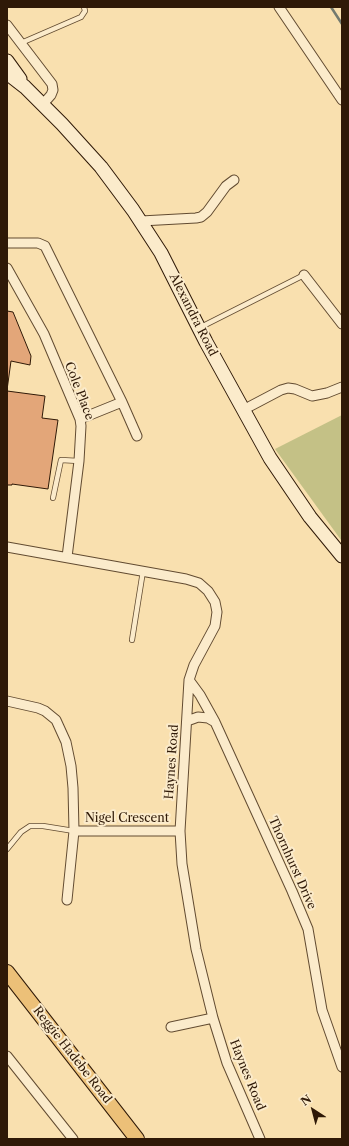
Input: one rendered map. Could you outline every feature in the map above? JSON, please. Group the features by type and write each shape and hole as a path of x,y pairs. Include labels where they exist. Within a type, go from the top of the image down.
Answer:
{"main road":[{"name":"Reggie Hadebe Road","path":"7,972 137,1139"}],"street":[{"path":"279,7 342,100"},
{"path":"7,25 53,85 51,95 43,104"},
{"name":"Alexandra Road","path":"7,61 25,87"},
{"name":"Alexandra Road","path":"7,73 43,104 101,167 133,210 161,253 199,328 270,458 310,517 342,556"},
{"path":"140,221 201,217 207,212 226,186 234,180"},
{"path":"7,243 38,242 45,246 122,402 137,436"},
{"name":"Cole Place","path":"7,268 44,334 80,419 80,461 67,557"},
{"path":"304,275 342,324"},
{"path":"243,410 281,390 288,388 295,389 312,396 328,393 342,387"},
{"path":"80,419 122,402"},
{"name":"Haynes Road","path":"7,547 186,579 199,583 208,591 215,602 217,612 215,626 194,665 189,680 180,831 182,864 195,942 212,1018 227,1063 260,1139"},
{"name":"Thornhurst Drive","path":"189,680 200,695 215,722 308,929 322,1010 342,1067"},
{"name":"Nigel Crescent","path":"7,701 38,708 51,716 56,720 66,742 71,766 73,788 74,831 67,900"},
{"path":"187,721 198,717 208,718 215,722"},
{"name":"Nigel Crescent","path":"74,831 180,831"},
{"path":"171,1027 212,1018"},
{"path":"7,1056 73,1139"}],"lane":[{"path":"21,43 81,17 85,11 84,7"},
{"path":"199,328 304,275"},
{"path":"53,498 61,460 80,461"},
{"path":"132,640 143,571"},
{"path":"7,849 21,832 30,826 43,826 74,831"}],"shaded area":[{"path":"342,415 342,539 341,540 275,449"}],"building":[{"path":"7,311 13,312 31,356 30,365 11,361 7,390"},
{"path":"7,391 45,396 42,418 58,420 48,489 12,484 7,485"}],"waterway":[{"path":"331,7 342,24"}]}
